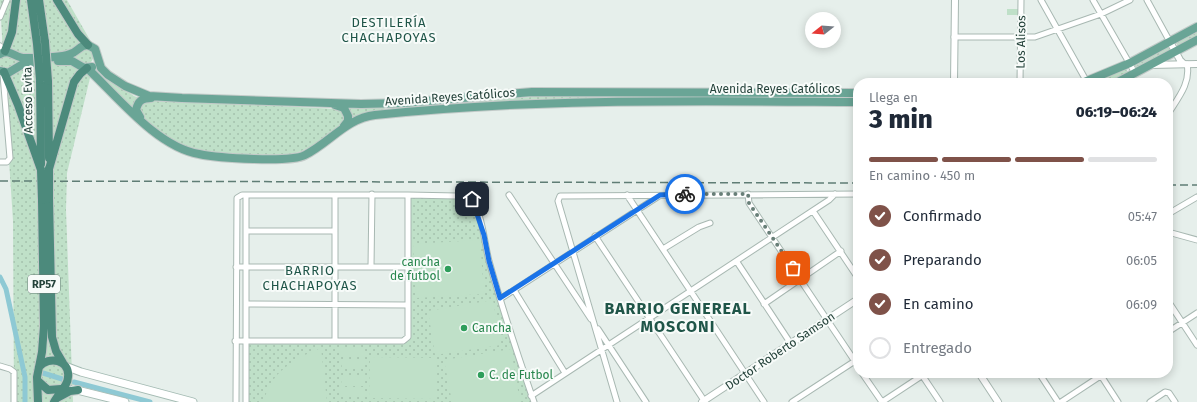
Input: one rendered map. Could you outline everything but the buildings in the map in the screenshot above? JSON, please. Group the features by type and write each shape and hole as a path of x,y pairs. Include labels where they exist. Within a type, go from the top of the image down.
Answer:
{"highway":[{"path":"2,51 12,32 16,0"},
{"name":"Acceso Evita","path":"31,0 41,43"},
{"name":"Acceso Evita","path":"39,0 44,81 46,199"},
{"path":"57,0 78,34 88,45"},
{"path":"45,170 74,82 87,68"},
{"path":"2,72 18,105 45,170"},
{"name":"RP57","path":"46,199 52,337 56,351 69,375 68,381 55,400"},
{"name":"RP57","path":"38,402 39,368 44,326 46,199"},
{"path":"39,368 42,363 50,360 58,360 64,365"},
{"path":"38,381 48,390 62,389"},
{"path":"55,400 66,393 78,390"}],"main road":[{"path":"1096,78 1130,63 1197,27"},
{"path":"1126,78 1197,40"},
{"path":"2,51 25,59 69,54 81,46 88,45"},
{"name":"Avenida Reyes Católicos","path":"88,45 95,49 97,60 101,68 108,75 135,92 149,96 316,104 402,103 548,92 853,93"},
{"name":"Avenida Reyes Católicos","path":"2,72 8,73 27,63 63,60 72,61 87,68 156,134 172,145 186,151 207,156 292,158 304,156 361,118 369,115 403,112 549,103 853,102"},
{"path":"87,68 94,65 97,60"},
{"path":"142,120 136,110 141,100 149,98 182,98"},
{"path":"316,104 339,106 344,108 348,116 347,123 321,144"},
{"path":"64,365 81,372 192,402"},
{"path":"62,389 78,390 125,402"}],"street":[{"path":"954,78 955,0"},
{"name":"Los Alisos","path":"1020,78 1021,0"},
{"path":"1041,0 1082,78"},
{"path":"1093,0 1135,73"},
{"path":"954,37 1035,37 1101,14 1130,0"},
{"path":"1147,0 1175,52 1180,60 1185,64 1187,82 1173,106"},
{"path":"0,17 6,2"},
{"path":"1150,65 1197,64"},
{"path":"0,162 7,162 10,158 2,72"},
{"path":"371,267 372,194"},
{"path":"236,402 236,204 239,196 372,194 457,196 472,199 484,235 489,261 500,298 534,402"},
{"path":"235,341 404,341 408,337 408,194"},
{"path":"748,194 749,203 853,356"},
{"path":"532,396 737,262 835,194"},
{"path":"617,402 558,201 560,196 853,194"},
{"path":"246,195 246,402"},
{"path":"335,195 335,341"},
{"path":"509,195 646,402"},
{"path":"627,195 764,402"},
{"path":"500,298 660,195"},
{"path":"1173,211 1197,197"},
{"path":"813,210 853,271"},
{"path":"663,249 699,227 710,223"},
{"path":"246,231 335,231"},
{"path":"1173,233 1197,240"},
{"path":"595,236 704,402"},
{"path":"764,304 840,252"},
{"path":"737,262 791,344"},
{"path":"236,267 408,268"},
{"path":"514,290 565,373"},
{"name":"Doctor Roberto Samson","path":"704,402 853,302"},
{"path":"246,304 407,305"},
{"path":"1173,309 1197,345"},
{"path":"1173,329 1197,313"},
{"path":"792,402 853,362"},
{"path":"0,366 10,369 14,376 14,402"},
{"path":"865,378 882,402 918,378"},
{"path":"926,378 940,402"},
{"path":"982,378 998,402"},
{"path":"1043,378 1060,402 1096,378"},
{"path":"1104,378 1118,402"},
{"path":"1150,402 1165,392 1169,393 1175,402"}],"green space":[{"path":"0,0 67,0 90,40 90,50 94,57 90,64 90,78 67,173 66,210 73,402 14,402 13,221 3,69 0,66 0,58 3,55"},
{"path":"1007,9 1018,9 1018,15 1007,15"},
{"path":"1197,31 1197,36 1178,47 1176,42"},
{"path":"1169,46 1171,51 1137,69 1134,65"},
{"path":"1126,69 1128,73 1117,78 1106,78"},
{"path":"98,71 139,98 134,110 96,72"},
{"path":"632,96 632,99 542,99 400,109 400,106 532,97"},
{"path":"647,96 748,96 748,99 647,99"},
{"path":"759,96 853,96 853,99 759,98"},
{"path":"147,100 337,109 343,110 345,123 317,143 303,151 295,153 286,155 222,153 189,148 162,136 140,114 140,103"},
{"path":"385,107 384,111 366,113 352,119 348,108"},
{"path":"408,195 472,199 534,402 247,402 246,341 404,341 408,337"},
{"name":"cancha de futbol","path":"480,240 484,294 416,298 413,244"},
{"name":"Cancha","path":"493,300 501,345 435,355 428,311"},
{"path":"341,347 363,347 363,357 341,357"},
{"path":"321,348 327,402 264,402 271,383 277,375 293,362"},
{"name":"C. de Futbol","path":"511,349 520,402 452,402 444,360"},
{"path":"370,357 437,358 436,399 369,398"},
{"path":"341,359 364,359 364,369 342,369"},
{"path":"342,375 363,376 363,386 341,386"},
{"path":"341,387 363,387 363,397 341,397"}],"waterway":[{"path":"0,277 6,289 25,377 25,402"},
{"path":"43,373 62,379"},
{"path":"74,382 150,402"}],"railway":[{"path":"0,181 853,183"},
{"path":"1173,185 1197,185"}],"way so far":[{"path":"685,194 748,194 749,203 793,268"}],"place":[{"name":"cancha de futbol","path":"448,269"},
{"name":"Cancha","path":"464,328"},
{"name":"C. de Futbol","path":"481,375"}],"district":[{"name":"DESTILERÍA CHACHAPOYAS","path":"389,30"},
{"name":"BARRIO CHACHAPOYAS","path":"310,278"},
{"name":"BARRIO GENEREAL MOSCONI","path":"678,317"}],"route":[{"path":"472,199 475,204 484,235 489,261 500,298 660,195 685,194"}]}
